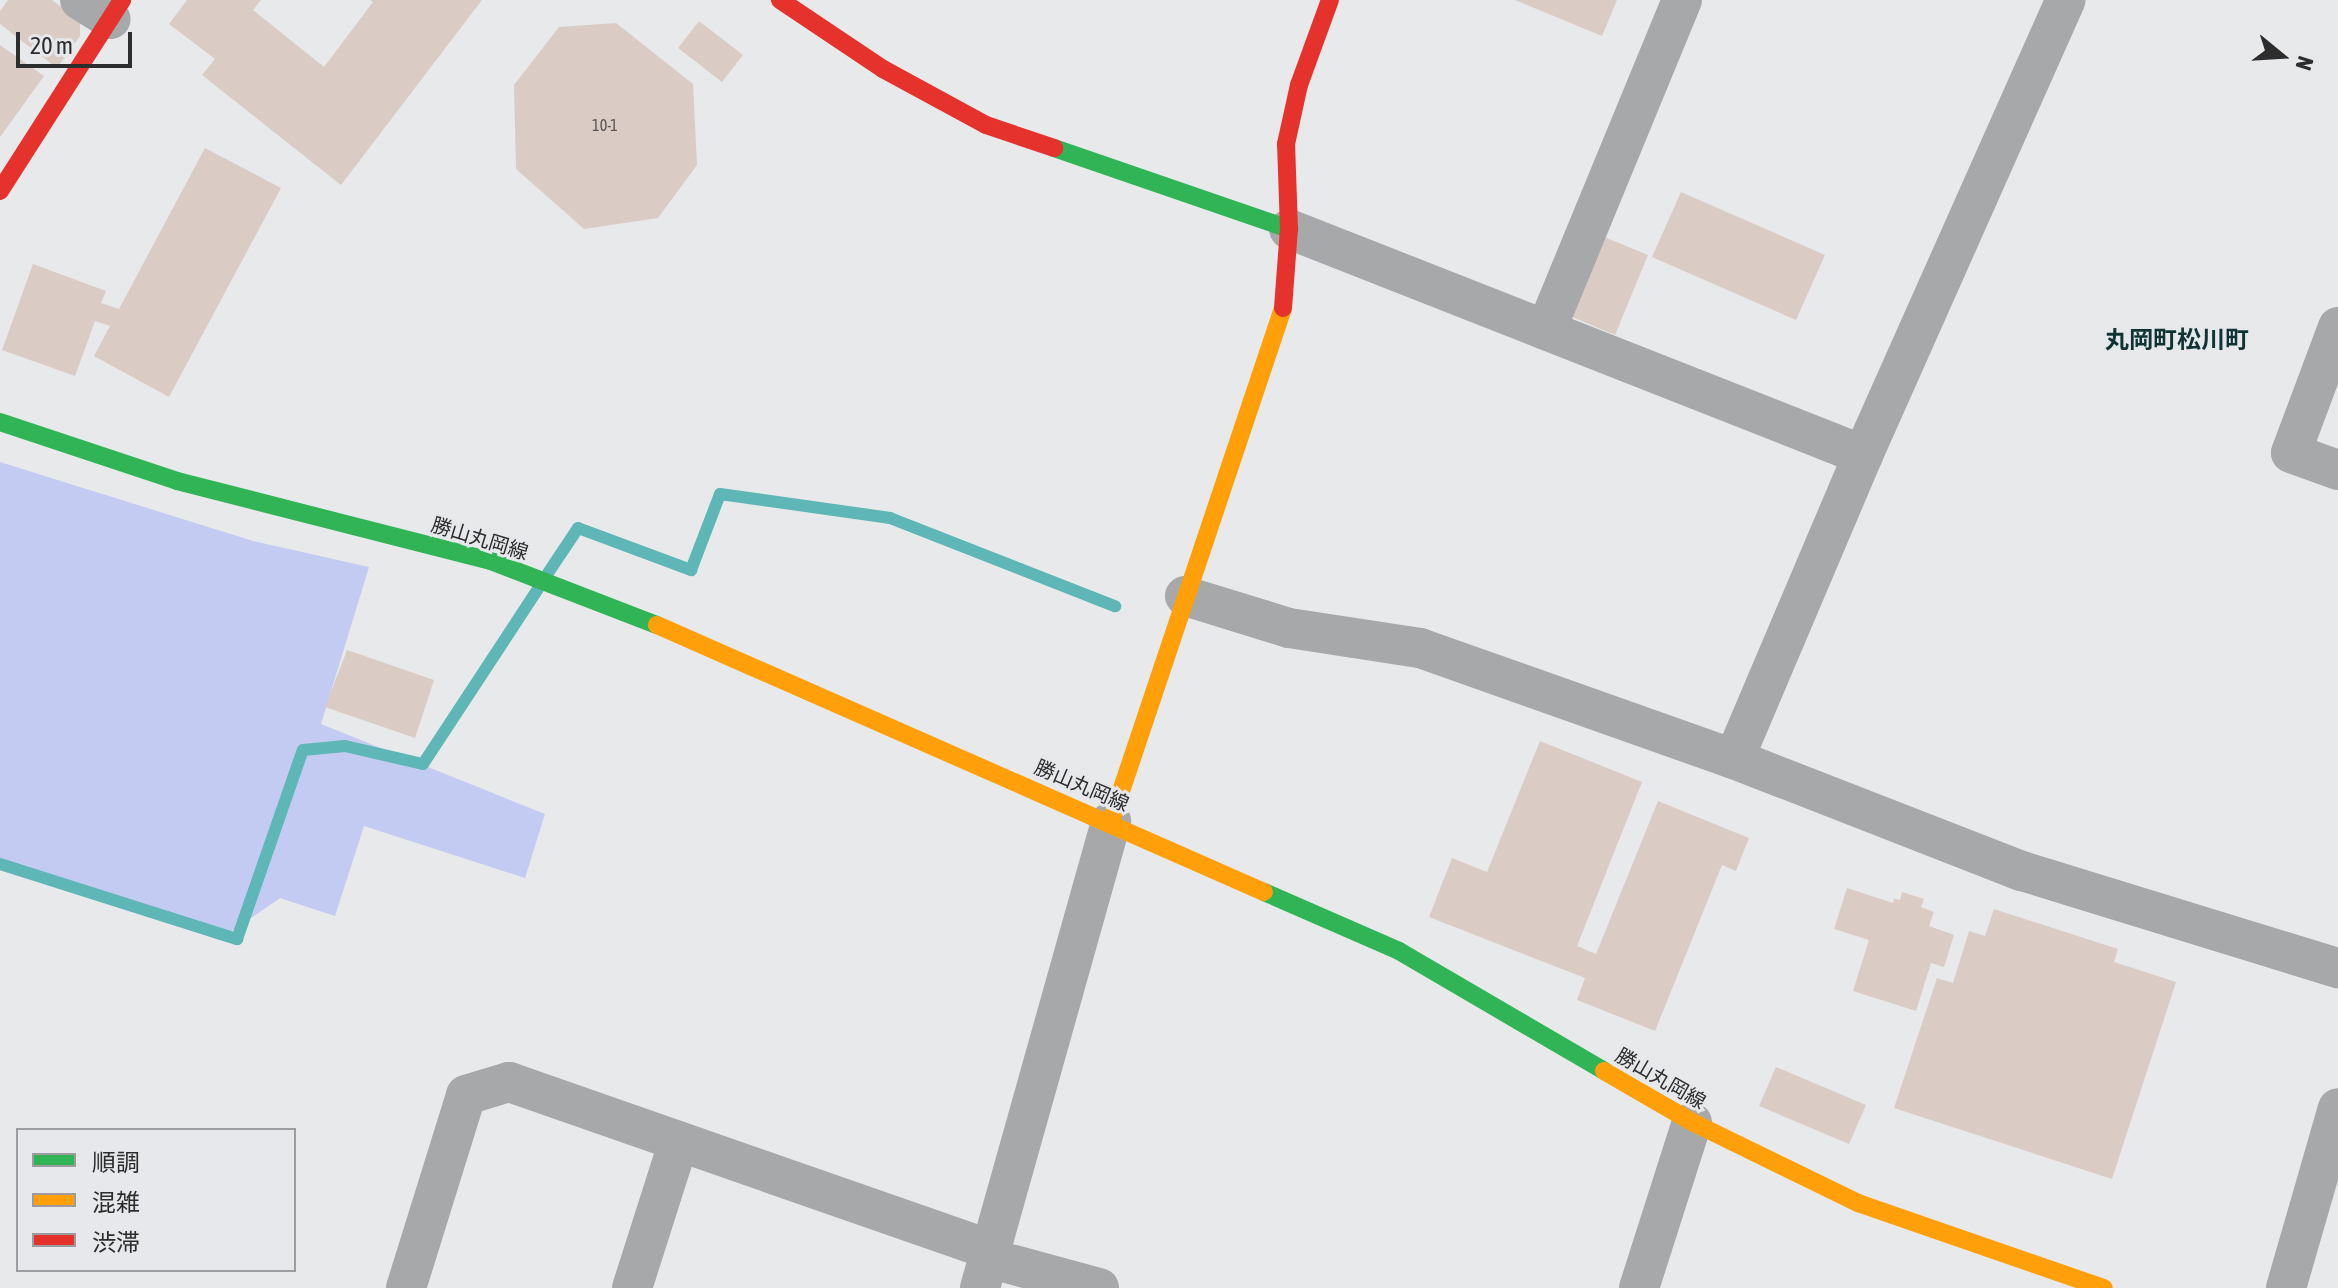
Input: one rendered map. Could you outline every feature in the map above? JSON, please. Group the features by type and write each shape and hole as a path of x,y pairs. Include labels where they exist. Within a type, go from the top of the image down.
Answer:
{"main road":[{"path":"780,0 883,69 986,125 1289,229"},
{"path":"1111,821 1286,300 1289,229 1286,144 1299,85 1330,0"},
{"path":"0,191 104,6"},
{"name":"勝山丸岡線","path":"0,422 177,481 491,561 640,618 1111,821 1399,951 1692,1122 1858,1203 2104,1288"}],"street":[{"path":"1546,330 1682,0"},
{"path":"1734,759 1863,455 2066,0"},
{"path":"1289,229 1863,455"},
{"path":"2338,327 2291,453 2338,470"},
{"path":"1185,596 1289,628 1420,648 1734,759 2022,871 2338,968"},
{"path":"987,1266 1111,821"},
{"path":"406,1288 466,1095 509,1082 679,1141 987,1266 1099,1288"},
{"path":"2286,1288 2338,1108"},
{"path":"1639,1288 1692,1122"},
{"path":"632,1288 679,1141"}],"shaded area":[{"path":"0,462 253,541 369,567 321,724 545,814 525,878 364,826 335,916 280,898 219,940 0,860"}],"building":[{"path":"8,0 52,0 80,21 80,36 57,68 0,24 0,11"},
{"path":"187,0 261,0 253,10 324,67 373,2 370,0 482,0 341,185 202,75 215,59 169,24"},
{"path":"1515,0 1617,0 1602,36"},
{"path":"699,21 743,55 722,82 678,48"},
{"path":"616,23 693,84 697,165 658,218 584,229 516,169 514,85 559,27"},
{"path":"0,45 44,76 0,137"},
{"path":"205,148 281,188 169,397 94,356 110,326 95,321 75,376 2,350 33,264 106,291 101,303 119,309"},
{"path":"1681,192 1825,255 1796,320 1652,257"},
{"path":"1597,234 1648,255 1615,335 1565,314"},
{"path":"347,650 434,680 415,738 325,707"},
{"path":"1540,741 1642,782 1577,946 1596,954 1658,801 1749,838 1736,871 1722,865 1655,1031 1577,1000 1585,978 1429,917 1452,858 1487,872"},
{"path":"1847,888 1893,903 1894,899 1900,900 1902,892 1924,899 1921,907 1934,912 1929,926 1954,935 1944,967 1931,963 1916,1011 1853,991 1869,940 1834,929"},
{"path":"1994,909 2118,949 2114,962 2176,982 2112,1179 1894,1108 1937,978 1953,983 1969,931 1985,936"},
{"path":"1776,1067 1866,1105 1849,1144 1759,1106"}],"waterway":[{"path":"548,573 578,528 691,570 720,494 890,518 1115,606"},
{"path":"0,864 237,939 303,750 345,746 423,764 538,589"}],"traffic: fast":[{"path":"1054,148 1289,229"},
{"path":"0,422 177,481 491,561 657,625"},
{"path":"1264,892 1399,951 1604,1071"}],"traffic: slow":[{"path":"1111,821 1283,308"},
{"path":"657,625 1264,892"},
{"path":"1604,1071 1692,1122 1858,1203 2104,1288"}],"traffic: jam":[{"path":"0,191 122,0"},
{"path":"780,0 883,69 986,125 1054,148"},
{"path":"1283,308 1289,229 1286,144 1299,85 1330,0"}],"district":[{"name":"丸岡町松川町","path":"2177,340"}]}
